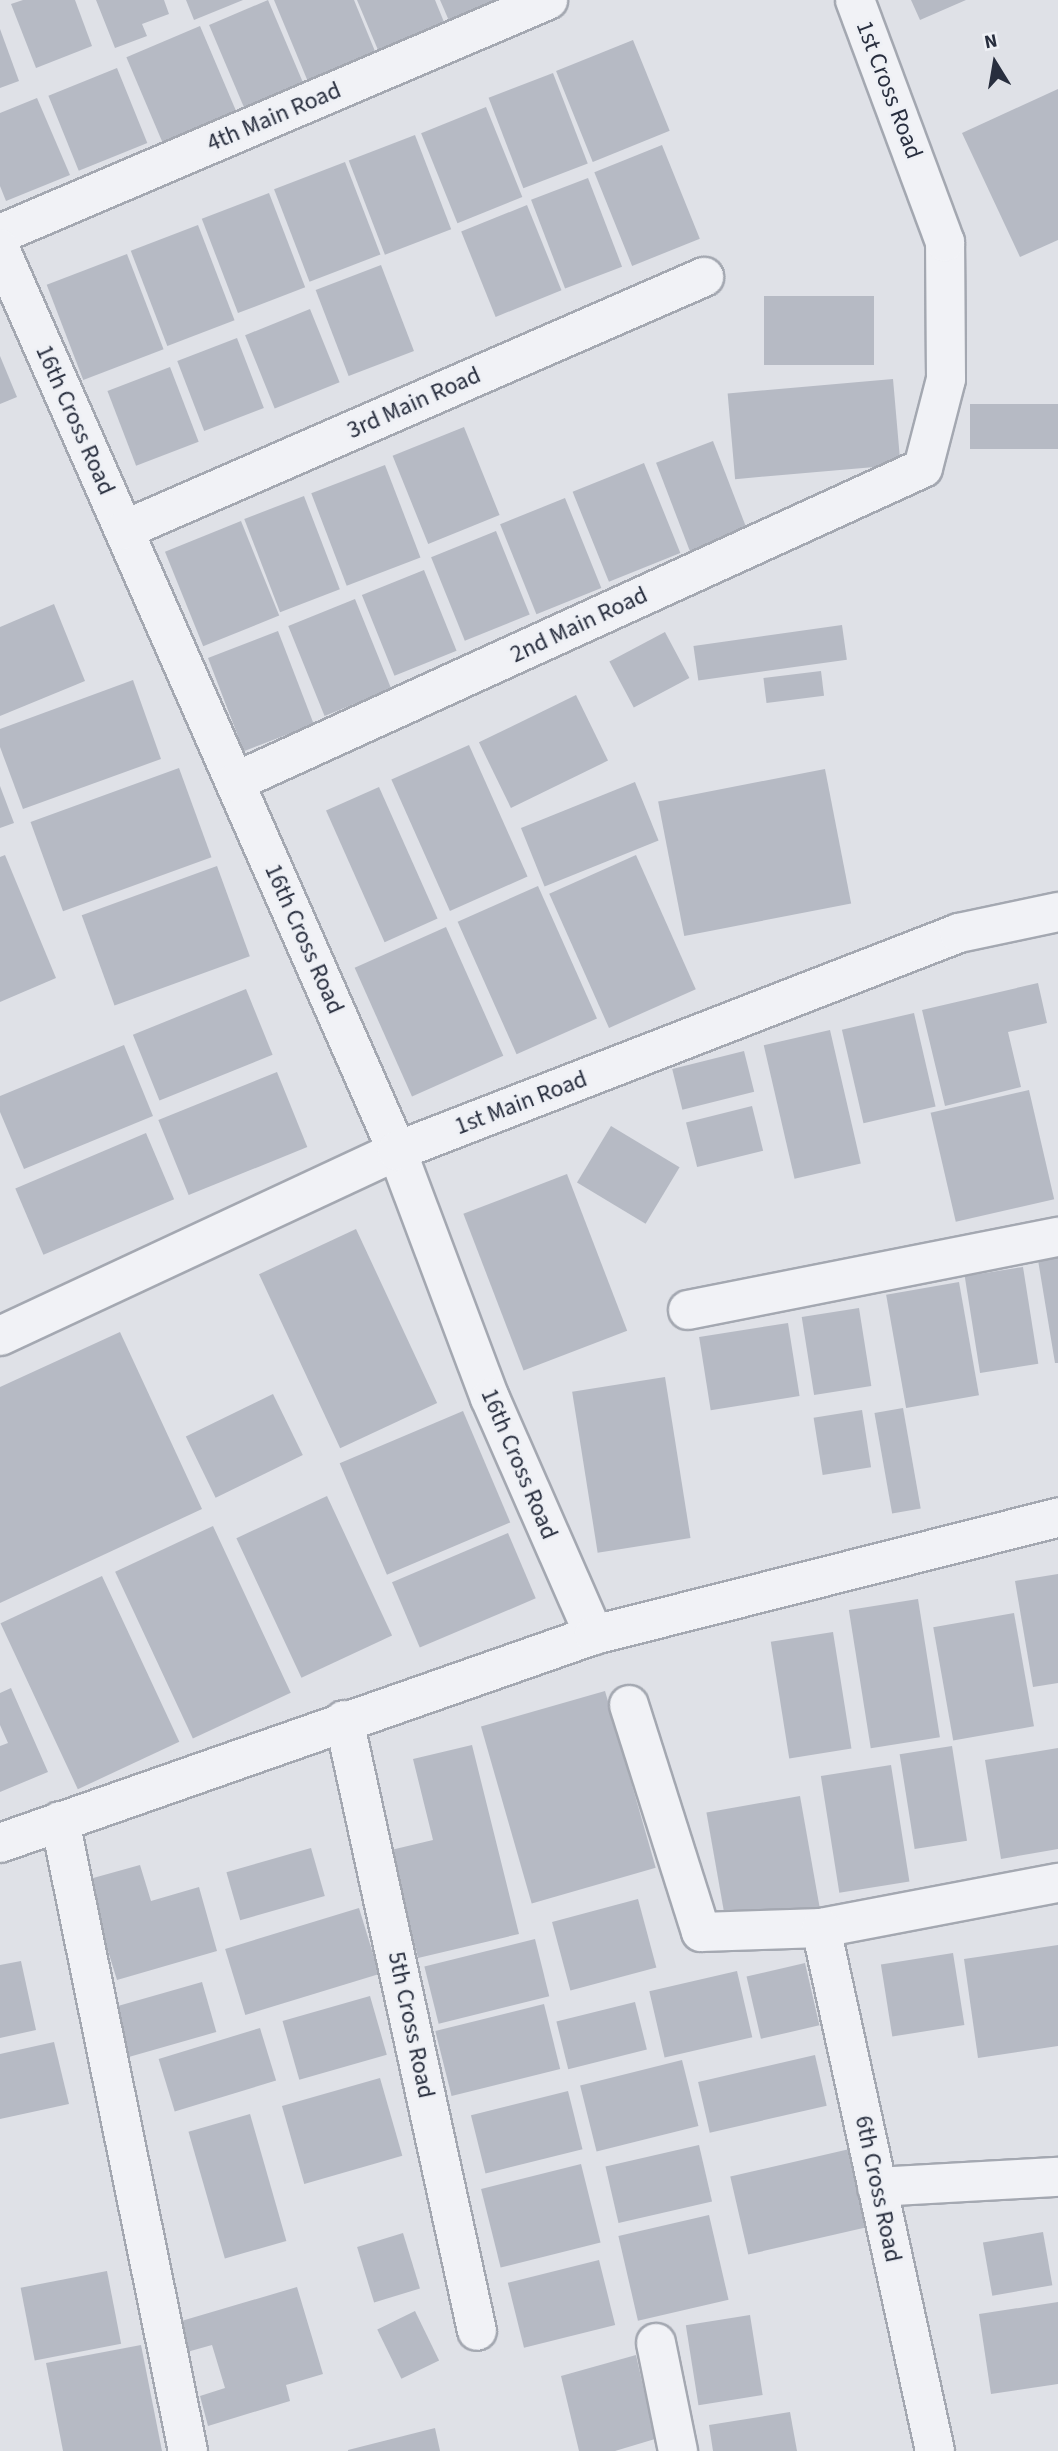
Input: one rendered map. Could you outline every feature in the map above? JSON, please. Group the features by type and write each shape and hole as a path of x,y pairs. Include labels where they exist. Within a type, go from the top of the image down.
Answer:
{"street":[{"name":"4th Main Road","path":"0,234 548,0"},
{"name":"1st Cross Road","path":"855,0 945,242 946,379 923,468"},
{"name":"16th Cross Road","path":"0,249 397,1151 490,1398 594,1634"},
{"name":"3rd Main Road","path":"124,530 704,277"},
{"name":"2nd Main Road","path":"235,782 923,468"},
{"name":"1st Main Road","path":"3,1326 397,1151 958,933 1058,912"},
{"path":"688,1310 1058,1237"},
{"path":"0,1843 594,1634 1058,1518"},
{"path":"629,1705 701,1932 821,1928 1058,1883"},
{"name":"5th Cross Road","path":"344,1720 477,2331"},
{"path":"60,1821 188,2451"},
{"name":"6th Cross Road","path":"821,1928 935,2451"},
{"path":"877,2187 1058,2176"},
{"path":"656,2343 678,2451"}],"building":[{"path":"23,0 75,0 92,46 36,68 11,4"},
{"path":"96,0 164,0 169,14 142,24 147,36 115,48"},
{"path":"186,0 243,0 194,20"},
{"path":"268,0 307,91 248,116 209,25"},
{"path":"274,0 354,0 379,61 311,89"},
{"path":"357,0 435,0 444,22 378,50"},
{"path":"440,0 505,0 450,23"},
{"path":"911,0 966,0 920,20"},
{"path":"200,26 242,124 168,156 126,57"},
{"path":"0,29 19,81 0,88"},
{"path":"633,40 670,131 593,162 556,71"},
{"path":"117,68 147,143 79,171 48,96"},
{"path":"553,73 588,164 523,188 489,98"},
{"path":"1058,89 1058,240 1020,257 962,133"},
{"path":"37,98 70,175 6,201 0,186 0,113"},
{"path":"486,107 522,197 457,223 421,133"},
{"path":"415,135 451,229 385,255 349,160"},
{"path":"662,145 700,239 632,266 594,172"},
{"path":"345,162 380,254 310,282 274,189"},
{"path":"588,178 622,267 565,289 531,200"},
{"path":"269,193 305,287 238,313 202,219"},
{"path":"527,205 561,290 496,317 461,232"},
{"path":"198,225 235,320 167,346 131,251"},
{"path":"127,254 164,349 83,380 47,285"},
{"path":"381,265 414,351 349,376 316,290"},
{"path":"764,296 874,296 874,365 764,365"},
{"path":"310,309 340,382 275,408 245,335"},
{"path":"237,338 264,408 204,431 177,361"},
{"path":"0,356 17,397 0,404"},
{"path":"170,367 199,442 136,466 107,391"},
{"path":"893,379 900,465 735,479 728,393"},
{"path":"970,404 1058,404 1058,449 970,449"},
{"path":"464,427 500,515 428,544 393,456"},
{"path":"713,441 747,531 690,552 656,463"},
{"path":"644,463 680,553 609,582 573,492"},
{"path":"385,465 420,557 347,586 311,493"},
{"path":"304,496 340,589 280,612 244,519"},
{"path":"565,498 601,588 536,614 500,524"},
{"path":"241,521 279,616 203,646 165,552"},
{"path":"496,531 530,614 465,641 431,557"},
{"path":"424,570 457,651 394,676 362,595"},
{"path":"355,599 391,689 325,716 288,626"},
{"path":"54,604 85,681 0,716 0,627"},
{"path":"842,625 847,660 698,681 693,646"},
{"path":"278,631 314,724 244,751 208,658"},
{"path":"665,632 689,678 634,707 609,662"},
{"path":"821,671 824,696 766,703 763,678"},
{"path":"133,680 161,759 23,809 0,747 0,729"},
{"path":"576,695 608,761 511,808 479,742"},
{"path":"469,745 528,877 450,911 391,780"},
{"path":"179,768 211,857 63,911 31,822"},
{"path":"825,769 851,903 684,936 658,801"},
{"path":"635,782 659,840 545,886 521,828"},
{"path":"0,786 14,823 0,828"},
{"path":"379,787 438,919 385,942 326,811"},
{"path":"5,855 56,978 0,1002 0,857"},
{"path":"636,855 696,989 609,1028 549,894"},
{"path":"217,866 250,956 115,1005 82,915"},
{"path":"538,886 597,1018 517,1054 458,922"},
{"path":"446,927 503,1056 412,1096 355,968"},
{"path":"1038,983 1047,1023 1008,1032 1021,1087 945,1106 922,1010"},
{"path":"246,989 273,1055 159,1101 133,1035"},
{"path":"914,1013 936,1107 863,1123 842,1030"},
{"path":"830,1030 861,1163 795,1179 764,1045"},
{"path":"124,1045 153,1116 24,1169 0,1112 0,1096"},
{"path":"744,1051 754,1092 682,1110 672,1069"},
{"path":"277,1072 307,1147 189,1195 158,1120"},
{"path":"1029,1090 1054,1199 956,1222 931,1113"},
{"path":"752,1106 763,1151 697,1167 686,1122"},
{"path":"611,1126 680,1167 646,1224 577,1183"},
{"path":"146,1133 174,1199 43,1255 15,1188"},
{"path":"567,1174 627,1331 524,1371 463,1214"},
{"path":"356,1229 437,1403 340,1448 259,1274"},
{"path":"1058,1257 1058,1363 1055,1363 1038,1260"},
{"path":"1023,1267 1038,1364 980,1373 965,1276"},
{"path":"959,1282 979,1395 906,1408 886,1295"},
{"path":"859,1308 871,1386 814,1395 802,1317"},
{"path":"788,1323 800,1396 711,1410 699,1337"},
{"path":"120,1332 202,1509 0,1603 0,1387"},
{"path":"665,1377 690,1538 598,1553 572,1392"},
{"path":"273,1394 303,1455 216,1498 186,1437"},
{"path":"903,1408 921,1508 892,1513 874,1413"},
{"path":"862,1410 871,1467 823,1475 814,1418"},
{"path":"463,1411 510,1522 387,1575 340,1463"},
{"path":"327,1496 392,1636 301,1678 236,1538"},
{"path":"213,1526 291,1693 193,1738 115,1572"},
{"path":"508,1533 536,1598 420,1648 392,1582"},
{"path":"1058,1574 1058,1683 1033,1687 1015,1581"},
{"path":"102,1576 179,1742 78,1789 0,1623"},
{"path":"918,1599 940,1737 871,1748 849,1610"},
{"path":"1014,1613 1034,1726 953,1740 933,1627"},
{"path":"833,1632 851,1749 789,1758 771,1642"},
{"path":"11,1688 48,1772 0,1792 0,1746 8,1743 0,1725 0,1693"},
{"path":"605,1691 656,1868 532,1903 481,1727"},
{"path":"472,1745 519,1934 418,1958 391,1850 433,1840 413,1759"},
{"path":"952,1746 967,1841 915,1849 900,1754"},
{"path":"1058,1748 1058,1849 1001,1859 985,1760"},
{"path":"891,1765 909,1882 839,1893 821,1776"},
{"path":"800,1796 820,1908 726,1925 706,1812"},
{"path":"311,1848 325,1896 240,1920 226,1872"},
{"path":"140,1865 151,1901 199,1887 217,1951 117,1980 86,1880"},
{"path":"638,1899 656,1968 570,1991 552,1922"},
{"path":"359,1908 379,1974 245,2015 225,1949"},
{"path":"535,1939 549,1996 439,2024 424,1967"},
{"path":"1058,1945 1058,2046 978,2058 964,1959"},
{"path":"953,1953 964,2025 892,2037 881,1964"},
{"path":"21,1961 36,2030 0,2038 0,1965"},
{"path":"805,1963 819,2025 761,2039 747,1976"},
{"path":"737,1971 752,2037 665,2058 649,1991"},
{"path":"202,1982 216,2032 128,2057 114,2007"},
{"path":"370,1996 387,2055 299,2080 283,2021"},
{"path":"635,2002 647,2050 568,2069 556,2022"},
{"path":"544,2004 560,2069 452,2096 435,2031"},
{"path":"260,2028 276,2081 175,2112 159,2059"},
{"path":"54,2042 69,2104 0,2119 0,2054"},
{"path":"815,2055 827,2106 710,2133 698,2082"},
{"path":"682,2060 698,2126 597,2151 580,2085"},
{"path":"380,2078 402,2156 304,2184 282,2106"},
{"path":"568,2091 583,2149 485,2173 471,2115"},
{"path":"250,2114 286,2241 225,2259 188,2132"},
{"path":"699,2145 712,2202 619,2223 605,2167"},
{"path":"854,2148 872,2226 748,2255 730,2177"},
{"path":"581,2164 601,2243 501,2268 481,2189"},
{"path":"709,2215 729,2300 638,2321 618,2236"},
{"path":"1043,2232 1052,2285 992,2296 983,2243"},
{"path":"403,2233 420,2288 374,2302 357,2247"},
{"path":"599,2260 615,2325 524,2348 508,2283"},
{"path":"107,2271 121,2344 35,2360 21,2288"},
{"path":"297,2287 323,2374 286,2385 290,2401 208,2426 200,2396 225,2388 212,2345 187,2352 178,2322"},
{"path":"1058,2302 1058,2384 991,2394 979,2314"},
{"path":"415,2311 439,2360 401,2379 377,2329"},
{"path":"750,2315 763,2395 698,2405 686,2325"},
{"path":"141,2345 162,2451 63,2451 46,2363"},
{"path":"636,2355 655,2439 615,2451 579,2451 561,2376"},
{"path":"790,2412 797,2451 713,2451 709,2425"},
{"path":"435,2428 440,2451 348,2451 348,2450"}]}
